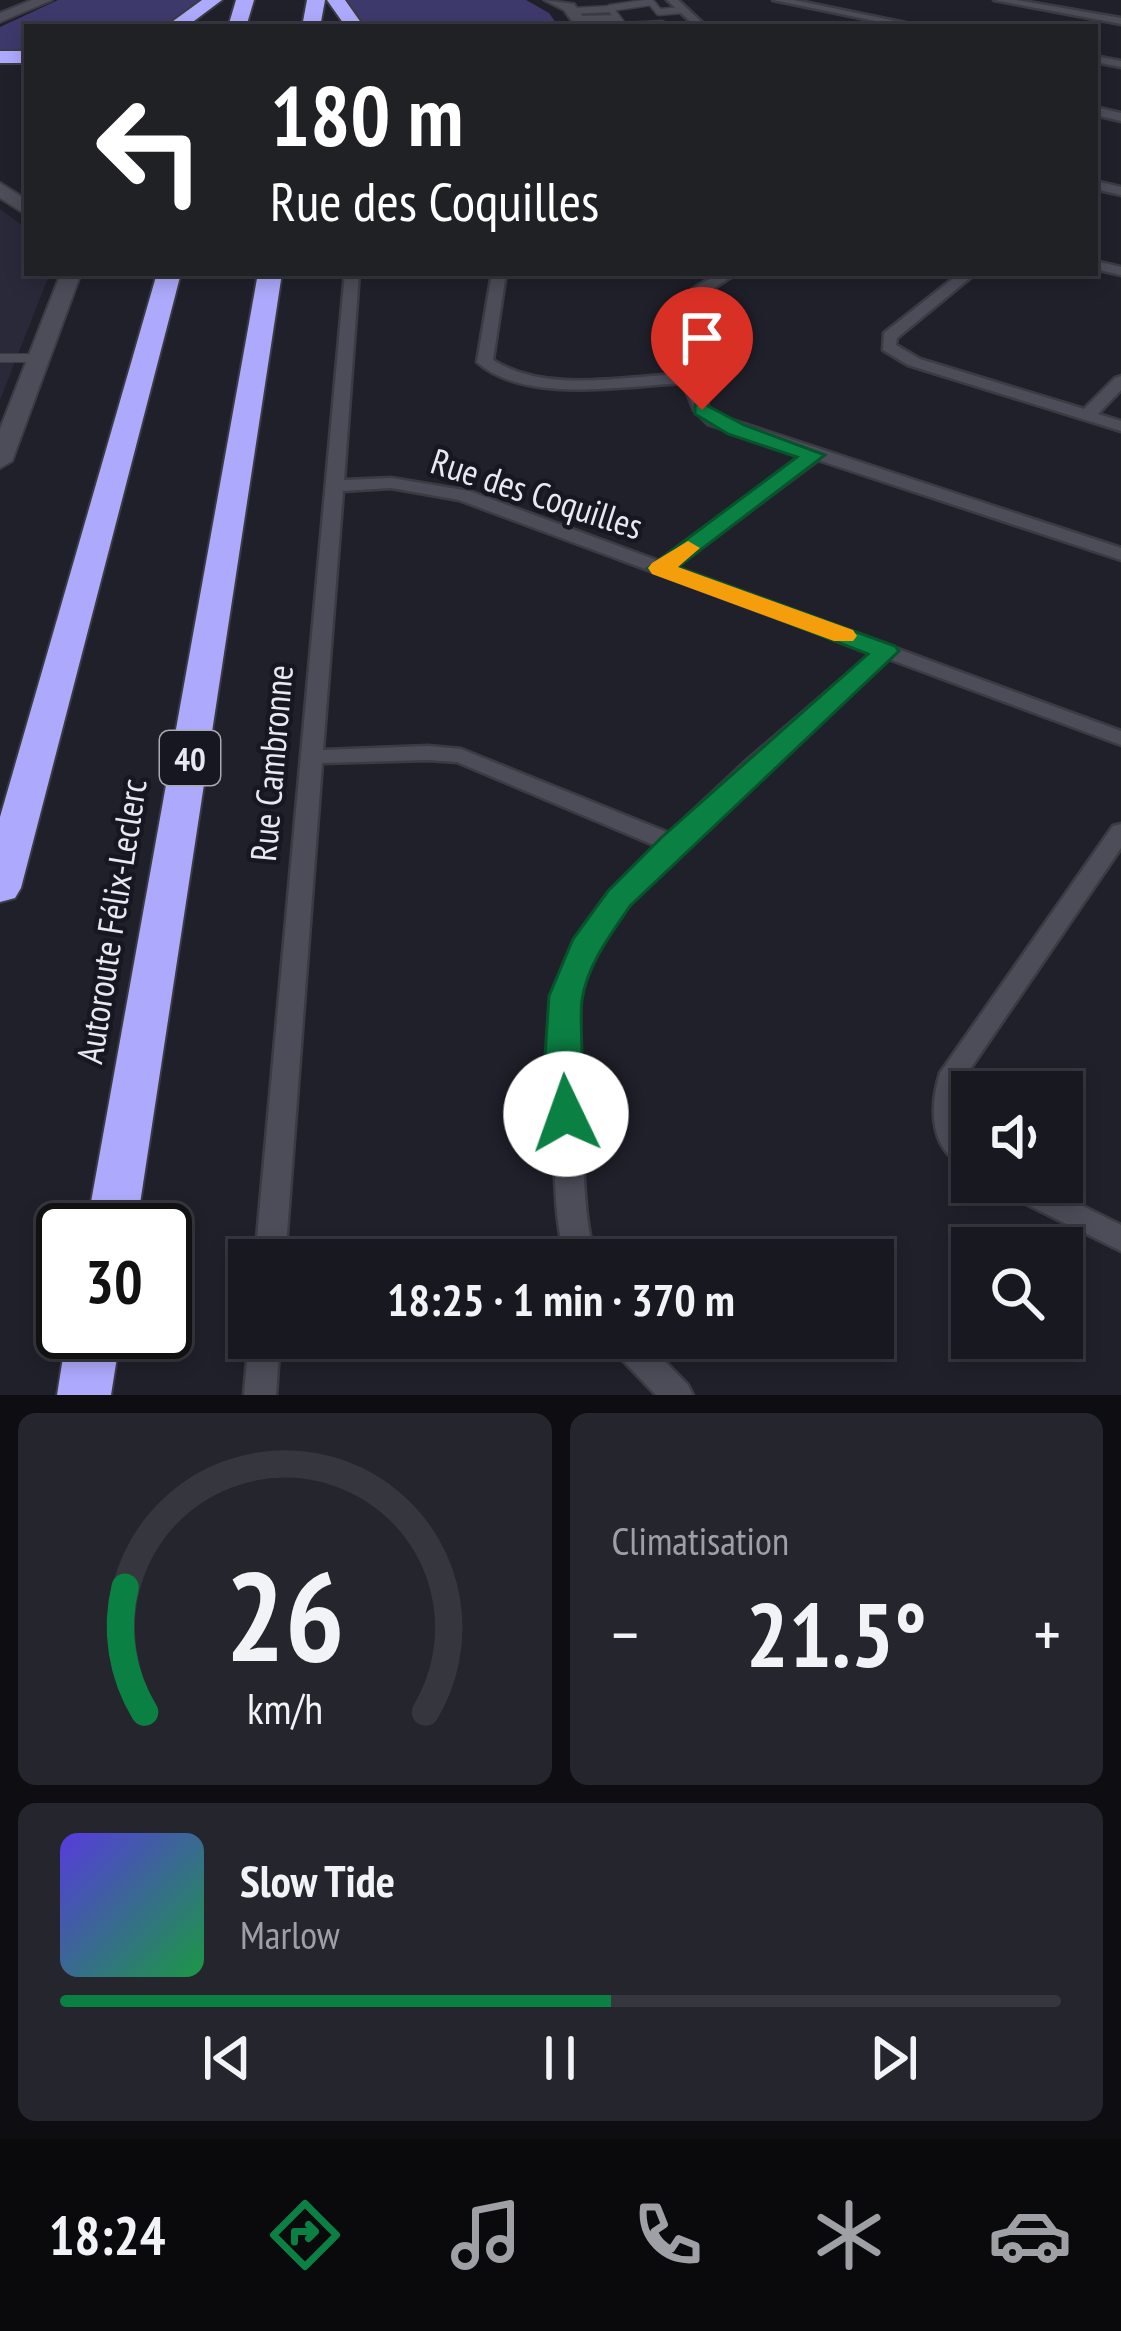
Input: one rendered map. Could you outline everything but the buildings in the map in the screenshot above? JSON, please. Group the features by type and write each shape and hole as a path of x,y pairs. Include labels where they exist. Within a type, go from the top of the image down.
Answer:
{"highway":[{"path":"178,24 213,0"},
{"path":"0,888 169,276"},
{"name":"Autoroute Félix-Leclerc","path":"115,1203 270,276"},
{"path":"84,1395 90,1359"}],"street":[{"path":"1,10 19,0"},
{"path":"1,10 44,0"},
{"path":"551,0 577,16"},
{"path":"671,0 699,24"},
{"path":"778,0 893,24"},
{"path":"1000,0 1121,21"},
{"path":"0,458 69,276"},
{"name":"Rue Cambronne","path":"273,1239 352,276"},
{"path":"499,276 485,362 493,370 543,382 690,378"},
{"path":"725,276 681,304 665,323 702,410 714,420 1121,554"},
{"path":"965,276 889,336 888,347 914,362 1121,426"},
{"path":"1087,415 1121,381"},
{"path":"660,568 814,455"},
{"name":"Rue des Coquilles","path":"334,486 425,486 464,495 1121,737"},
{"path":"575,1239 562,1071 566,996 585,947 619,898 673,844 886,651"},
{"path":"310,757 461,756 673,844"},
{"path":"954,1071 1121,831"},
{"path":"951,1080 943,1108 951,1141"},
{"path":"1050,1203 1121,1239"},
{"path":"260,1395 263,1359"},
{"path":"642,1359 677,1395"}],"lane":[{"path":"577,16 588,0"},
{"path":"620,19 651,2 661,19"},
{"path":"577,16 661,19 683,10"},
{"path":"645,17 661,19"},
{"path":"0,358 40,358"}],"shaded area":[{"path":"58,0 204,0 168,24 24,24 24,54 0,55 0,27"},
{"path":"346,0 526,0 549,13 557,24 362,24 353,17"},
{"path":"0,209 24,227 24,276 49,276 0,400"}],"slow traffic":[{"path":"688,548 660,568 844,636"}],"route":[{"path":"566,1114 562,1071 566,996 585,947 619,898 673,844 886,651 660,568 814,455 736,430 702,410"}]}
